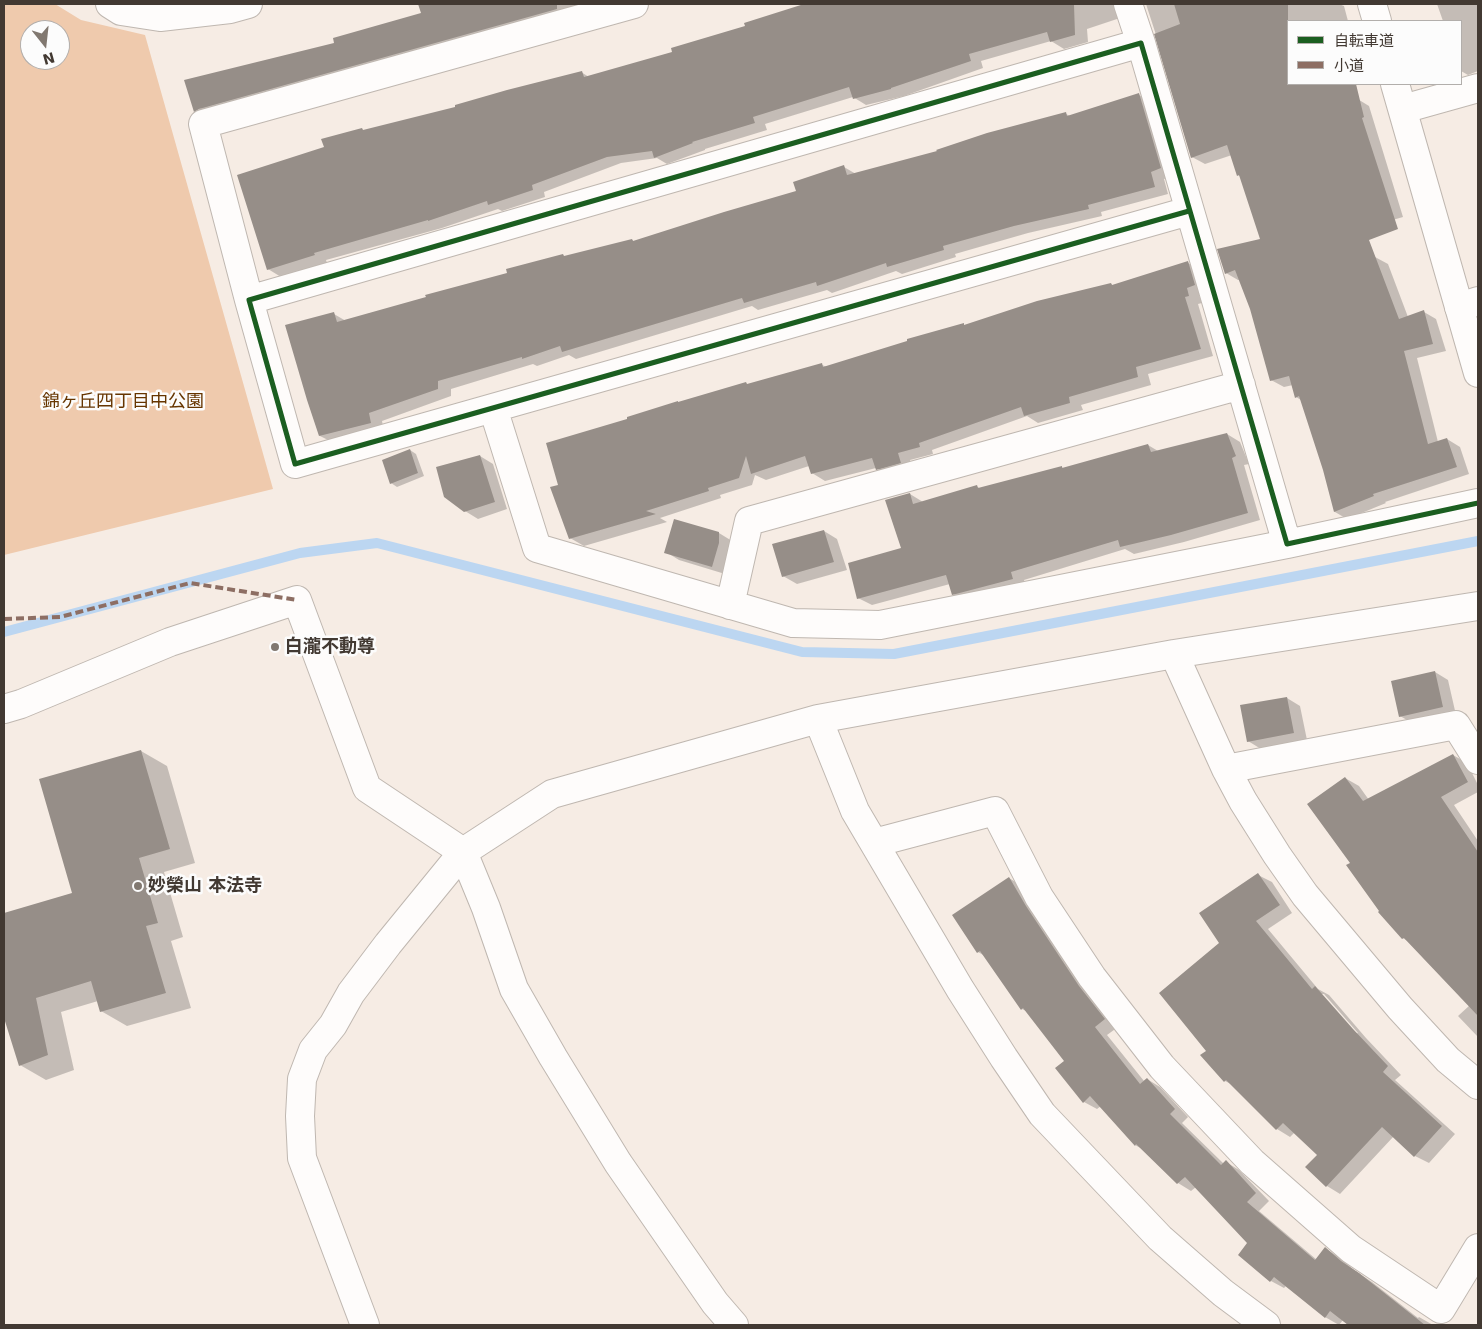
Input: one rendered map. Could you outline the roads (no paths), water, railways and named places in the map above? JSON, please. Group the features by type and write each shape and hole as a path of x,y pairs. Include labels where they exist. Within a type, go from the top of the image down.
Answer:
{"street":[{"path":"110,4 121,11 160,17 236,5"},
{"path":"634,4 203,124 249,300 295,464 1189,212"},
{"path":"1128,4 1287,544"},
{"path":"1372,4 1377,20"},
{"path":"249,300 1140,43"},
{"path":"1396,85 1469,304 1478,373"},
{"path":"1403,110 1478,88"},
{"path":"730,605 749,521 1240,384"},
{"path":"493,408 536,548 793,623 880,625 1287,544 1478,503"},
{"path":"4,709 21,704 170,642 297,600 366,788 463,852 486,908 514,989 618,1163 716,1303 734,1325"},
{"path":"365,1325 302,1158 300,1116 302,1079 313,1050 333,1025 350,993 463,852 552,794 818,719 1174,654 1478,606"},
{"path":"1174,654 1226,769 1243,801 1272,848 1305,895 1400,1008 1448,1060 1478,1085"},
{"path":"818,719 855,812 960,989 1042,1114 1160,1238 1223,1293 1266,1325"},
{"path":"1226,769 1456,725 1478,760"},
{"path":"874,843 995,812 1039,897 1092,977 1162,1067 1252,1162 1351,1248 1441,1309 1478,1248"}],"waterway":[{"path":"4,632 300,553 377,543 802,652 894,654 1478,541"}],"place":[{"name":"白瀧不動尊","path":"275,647"},
{"name":"妙榮山 本法寺","path":"138,886"}],"park label":[{"name":"錦ヶ丘四丁目中公園","path":"123,402"}]}
